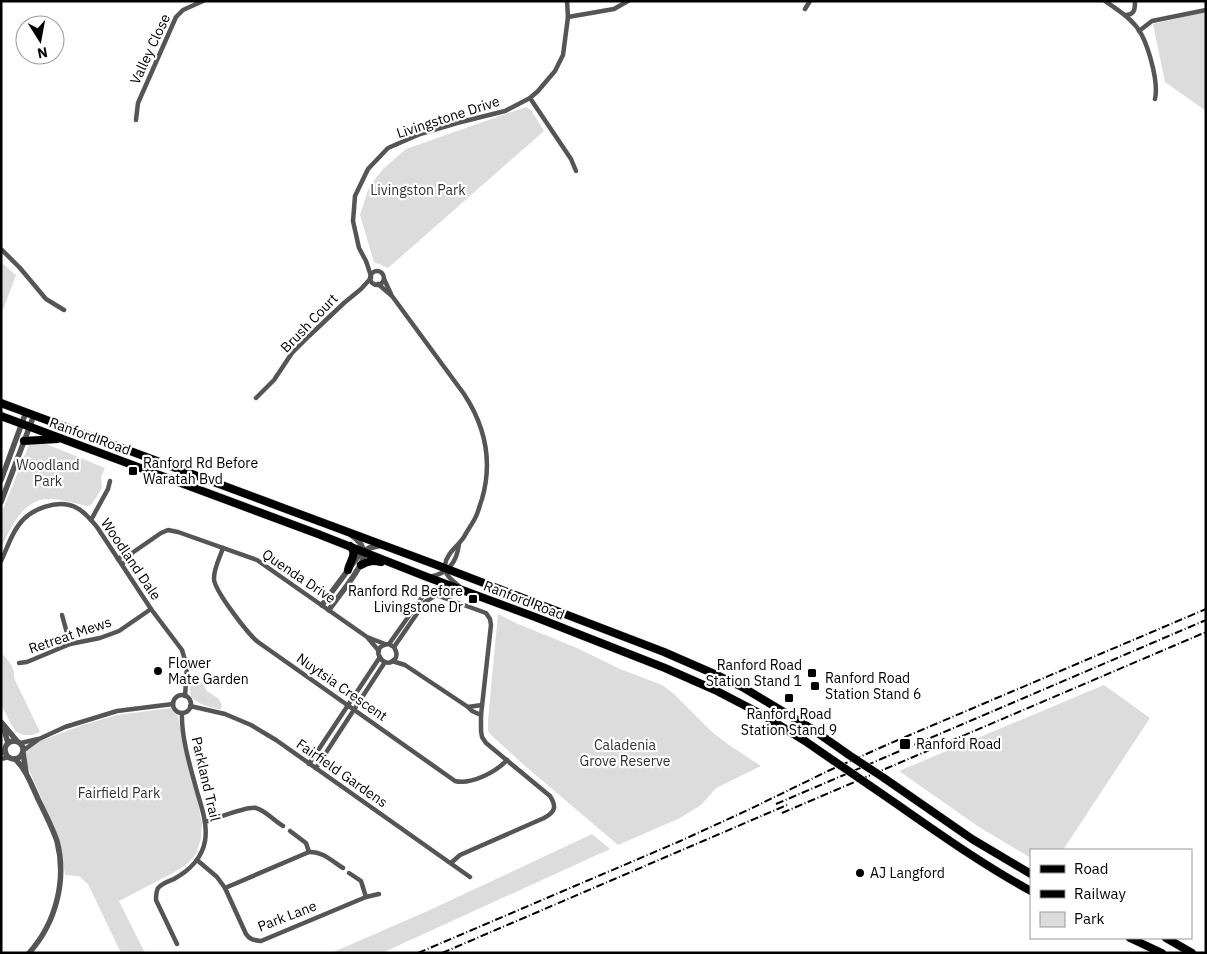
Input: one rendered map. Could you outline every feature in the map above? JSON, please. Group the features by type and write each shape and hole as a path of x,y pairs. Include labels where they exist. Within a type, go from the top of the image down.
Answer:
{"main road":[{"name":"Ranford Road","path":"1,404 448,568 463,576 664,652 719,676 768,702 812,729 972,839 1030,873"},
{"name":"Ranford Road","path":"1,416 364,551 402,568 663,667 715,690 761,714 805,741 963,849 1010,880 1030,890"},
{"path":"24,441 62,438"},
{"path":"348,570 354,556 350,546"},
{"path":"361,565 374,560 402,568"},
{"path":"1132,939 1162,953"},
{"path":"1168,939 1192,953"}],"street":[{"name":"Valley Close","path":"136,120 138,103 176,17 183,10 203,1"},
{"name":"Livingstone Drive","path":"371,277 359,248 353,221 355,196 368,169 388,148 420,134 505,111 538,92 552,75 563,55 568,17 567,1"},
{"path":"568,17 614,9 628,1"},
{"path":"805,10 810,1"},
{"path":"1105,1 1137,26 1145,41 1154,77 1155,99"},
{"path":"1125,16 1133,13 1135,1"},
{"path":"1139,31 1152,22 1206,10"},
{"path":"530,98 571,159 576,171"},
{"path":"1,249 46,299 64,310"},
{"path":"366,261 384,275 392,296 472,406 480,422 485,441 487,475 484,492 477,514 459,544 453,549 446,560 449,578 465,591"},
{"path":"379,271 374,272 371,277 373,282 392,296"},
{"name":"Brush Court","path":"256,398 274,380 292,353 344,302 361,289 371,277"},
{"path":"377,284 383,281 384,278"},
{"name":"Brush Court","path":"361,289 377,284"},
{"path":"1,480 30,414"},
{"path":"1,502 24,441 26,425"},
{"path":"91,520 108,489 110,481"},
{"name":"Woodland Dale","path":"1,562 17,526 28,514 43,507 62,504 77,508 91,520 182,650 186,667 185,696"},
{"name":"Quenda Drive","path":"120,562 130,558 132,553 162,533 168,530 178,532 257,560 367,636 387,644"},
{"path":"329,610 363,560 364,551 357,540 347,532"},
{"path":"427,577 435,576 448,568 458,552 459,544"},
{"path":"322,605 357,557 369,548 382,545"},
{"name":"Nuytsia Crescent","path":"223,548 214,576 215,585 246,630 258,642 455,781 469,782 495,771 507,760"},
{"path":"309,764 380,658 379,650 381,647 387,644 423,596 428,593 436,594 486,613 491,624 481,715 480,731 482,737 486,743 550,796 554,808 552,814 460,854 451,863"},
{"path":"394,647 425,602 436,594"},
{"name":"Retreat Mews","path":"19,662 27,662 70,644 100,638 118,631 152,609"},
{"path":"62,615 70,644"},
{"name":"Quenda Drive","path":"367,636 379,650"},
{"path":"387,644 394,647 405,665"},
{"path":"392,661 397,654"},
{"path":"380,658 385,662 392,661 405,665 472,711 481,715"},
{"path":"316,768 385,662"},
{"path":"179,696 185,696 190,699 190,706 187,711 176,710 173,704 175,698 179,696"},
{"path":"1,759 20,757 39,739 65,727 117,711 173,704"},
{"path":"468,707 482,705"},
{"name":"Fairfield Gardens","path":"190,706 225,714 276,740 470,877"},
{"name":"Parkland Trail","path":"182,712 183,732 206,831 204,844 197,860"},
{"path":"2,723 22,745 26,774"},
{"path":"2,723 8,743"},
{"path":"29,953 52,917 57,900 60,868 58,848 54,834 26,774 12,758 3,753 8,743 12,741 19,742 39,739"},
{"path":"205,822 255,808 282,826"},
{"path":"290,831 306,842 309,852"},
{"path":"225,888 309,852 322,854 343,868"},
{"path":"177,944 156,900 157,889 190,869 197,860"},
{"name":"Park Lane","path":"197,860 217,877 225,888 246,934 250,939 254,940 261,941 366,897 379,894"},
{"path":"349,872 361,881 366,897"}],"green space":[{"path":"1206,12 1206,111 1165,82 1153,24"},
{"name":"Livingston Park","path":"526,107 531,110 544,131 388,268 374,262 360,215 369,187 383,169 406,149"},
{"path":"1,262 16,275 1,315"},
{"name":"Woodland Park","path":"39,441 105,468 101,477 102,488 92,504 88,506 49,499 40,500 32,504 25,509 13,524 1,548 1,514 29,445"},
{"name":"Caladenia Grove Reserve","path":"498,614 620,669 662,685 673,693 711,731 761,766 716,788 701,805 680,818 618,845 489,733 488,720"},
{"path":"1,653 13,668 14,678 40,732 24,735 16,732 1,704"},
{"path":"197,675 207,691 219,699 222,705 221,709 204,705 193,699 189,677"},
{"path":"1104,685 1150,718 1064,849 1030,849 1030,857 979,827 899,771"},
{"name":"Fairfield Park","path":"171,708 178,717 197,799 202,823 201,838 196,854 186,865 119,901 145,953 121,953 88,884 79,876 65,875 60,841 24,758 27,746 83,725 117,715"},
{"path":"592,834 610,849 382,953 331,953 430,910"}],"railway":[{"path":"418,953 678,842 891,743 1206,609"},
{"path":"776,804 1206,620"},
{"path":"782,813 1206,632"},
{"path":"442,953 787,805"}],"place":[{"name":"Ranford Rd Before Waratah Bvd","path":"133,471"},
{"name":"Ranford Rd Before Livingstone Dr","path":"473,599"},
{"name":"Flower Mate Garden","path":"158,671"},
{"name":"Ranford Road Station Stand 1","path":"812,673"},
{"name":"Ranford Road Station Stand 6","path":"815,686"},
{"name":"Ranford Road Station Stand 9","path":"789,698"},
{"name":"Ranford Road","path":"905,744"},
{"name":"AJ Langford","path":"860,873"}]}
